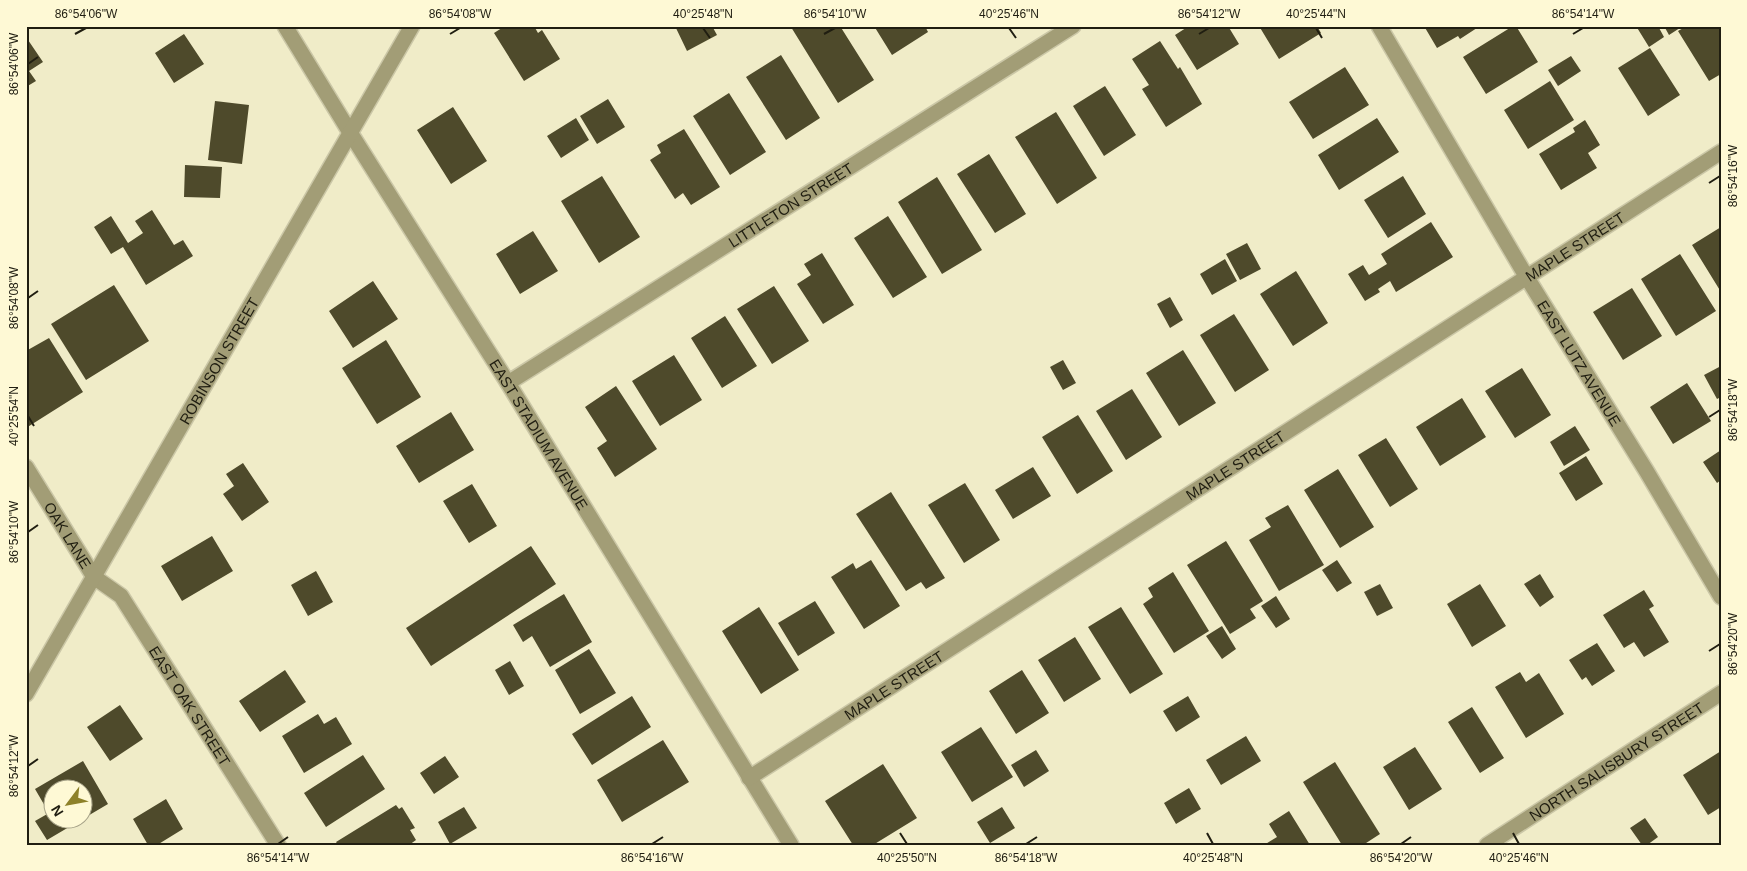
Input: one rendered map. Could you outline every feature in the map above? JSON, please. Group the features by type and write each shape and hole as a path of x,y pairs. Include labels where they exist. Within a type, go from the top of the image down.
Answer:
{"street":[{"name":"EAST STADIUM AVENUE","path":"285,26 350,134 508,383 791,845"},
{"name":"ROBINSON STREET","path":"26,694 412,26"},
{"name":"LITTLETON STREET","path":"508,383 1073,26"},
{"name":"EAST LUTZ AVENUE","path":"1379,26 1526,276 1647,472 1721,597"},
{"name":"MAPLE STREET","path":"749,778 1721,152"},
{"name":"OAK LANE","path":"26,466 94,577"},
{"name":"EAST OAK STREET","path":"94,577 121,596 278,845"},
{"name":"NORTH SALISBURY STREET","path":"1487,845 1721,693"}],"building":[{"path":"505,26 534,26 538,33 542,30 560,59 524,81 494,33"},
{"path":"675,26 712,26 717,35 687,51"},
{"path":"792,26 840,26 874,80 838,103"},
{"path":"874,26 925,26 928,32 892,55"},
{"path":"1189,26 1228,26 1239,44 1197,70 1175,35"},
{"path":"1259,26 1317,26 1321,33 1279,59"},
{"path":"1424,26 1480,26 1460,39 1458,36 1437,48"},
{"path":"1513,26 1516,26 1538,62 1486,94 1463,57"},
{"path":"1636,26 1658,26 1664,37 1649,47"},
{"path":"1664,26 1683,26 1669,35"},
{"path":"1687,26 1721,26 1721,74 1709,81 1678,31"},
{"path":"184,34 204,64 174,83 155,53"},
{"path":"26,37 43,62 29,71 36,81 26,87"},
{"path":"1160,41 1178,69 1180,67 1202,104 1166,127 1142,89 1149,85 1132,59"},
{"path":"1650,48 1680,95 1648,116 1618,68"},
{"path":"781,55 820,118 786,140 746,77"},
{"path":"1571,56 1581,71 1558,86 1548,70"},
{"path":"1345,67 1369,105 1313,139 1289,102"},
{"path":"1550,81 1574,120 1528,149 1504,110"},
{"path":"1105,86 1136,135 1104,156 1073,106"},
{"path":"729,93 766,152 730,175 693,116"},
{"path":"608,99 625,127 597,144 580,116"},
{"path":"215,101 249,105 242,164 208,160"},
{"path":"453,107 487,161 451,184 417,130"},
{"path":"1056,112 1097,178 1057,204 1015,137"},
{"path":"576,118 589,140 561,158 547,136"},
{"path":"1377,118 1399,152 1339,190 1318,155"},
{"path":"1585,120 1600,145 1588,153 1597,168 1561,190 1539,154 1575,132 1573,128"},
{"path":"684,129 720,187 691,205 683,193 675,199 650,160 661,153 657,145"},
{"path":"989,154 1026,214 995,233 957,174"},
{"path":"185,165 222,167 220,198 184,197"},
{"path":"602,176 640,237 599,263 561,201"},
{"path":"1403,176 1426,214 1388,238 1364,200"},
{"path":"937,177 982,250 942,274 898,202"},
{"path":"152,210 174,245 183,240 193,256 146,285 123,247 111,254 94,227 111,216 128,243 143,233 135,221"},
{"path":"888,216 927,277 893,298 854,238"},
{"path":"1431,222 1453,257 1396,292 1390,281 1378,289 1380,292 1365,301 1348,274 1363,265 1369,275 1387,264 1381,254"},
{"path":"1721,227 1721,292 1692,245"},
{"path":"533,231 558,271 520,294 496,254"},
{"path":"1247,243 1261,269 1240,280 1226,254"},
{"path":"822,253 854,305 823,324 797,284 811,275 804,264"},
{"path":"1680,254 1716,311 1676,336 1641,279"},
{"path":"1225,259 1237,281 1212,295 1200,274"},
{"path":"1296,271 1328,323 1293,346 1260,294"},
{"path":"373,281 398,319 353,348 329,311"},
{"path":"114,285 149,341 86,380 51,324"},
{"path":"774,286 809,341 772,364 737,309"},
{"path":"1632,288 1662,336 1623,360 1593,312"},
{"path":"1170,297 1183,320 1170,328 1157,304"},
{"path":"1234,314 1269,370 1235,392 1200,335"},
{"path":"725,316 757,366 722,388 691,338"},
{"path":"49,338 83,392 26,428 26,351"},
{"path":"386,340 421,397 377,424 342,368"},
{"path":"1183,350 1216,403 1179,426 1146,373"},
{"path":"674,355 702,400 660,426 632,381"},
{"path":"1063,360 1076,383 1063,390 1050,367"},
{"path":"1721,366 1721,397 1717,399 1704,375"},
{"path":"1522,368 1551,415 1515,438 1485,391"},
{"path":"1687,383 1711,421 1673,444 1650,407"},
{"path":"616,386 657,449 615,477 597,448 607,441 585,407"},
{"path":"1132,389 1162,437 1126,460 1096,411"},
{"path":"1462,398 1486,437 1440,466 1416,427"},
{"path":"451,412 474,450 419,483 396,446"},
{"path":"1078,415 1113,471 1077,494 1042,437"},
{"path":"1575,426 1590,450 1564,466 1550,442"},
{"path":"1386,438 1418,489 1390,507 1358,455"},
{"path":"1721,450 1721,480 1717,483 1703,462"},
{"path":"1586,456 1603,484 1576,501 1559,473"},
{"path":"243,463 269,502 242,521 223,494 234,486 226,474"},
{"path":"1033,467 1051,496 1013,519 995,490"},
{"path":"1338,469 1374,527 1340,548 1304,490"},
{"path":"965,483 1000,540 964,563 928,505"},
{"path":"472,484 497,526 469,543 443,501"},
{"path":"891,492 945,578 926,589 921,582 906,591 856,514"},
{"path":"1288,505 1324,565 1279,591 1249,540 1271,527 1265,518"},
{"path":"212,536 233,571 182,601 161,566"},
{"path":"1226,541 1263,601 1250,609 1256,618 1230,634 1187,565"},
{"path":"531,546 556,584 431,666 406,628"},
{"path":"871,560 900,606 864,629 831,577 853,563 856,569"},
{"path":"1337,560 1352,583 1337,592 1322,570"},
{"path":"316,571 333,602 308,616 291,585"},
{"path":"1173,572 1209,631 1174,653 1143,604 1153,597 1148,588"},
{"path":"1540,574 1554,597 1540,607 1524,584"},
{"path":"1380,584 1393,608 1377,616 1364,592"},
{"path":"1480,584 1506,626 1472,647 1447,604"},
{"path":"1644,590 1654,606 1649,609 1669,642 1644,657 1634,642 1624,648 1603,615"},
{"path":"564,594 592,642 550,667 532,636 523,642 513,625"},
{"path":"1276,596 1290,619 1276,628 1261,606"},
{"path":"815,601 835,633 798,656 778,623"},
{"path":"759,607 799,670 761,694 722,631"},
{"path":"1121,607 1163,674 1130,694 1088,627"},
{"path":"1222,626 1236,649 1222,659 1206,636"},
{"path":"1075,637 1101,679 1064,702 1038,660"},
{"path":"1597,643 1615,671 1592,686 1586,677 1582,680 1569,660"},
{"path":"589,649 616,693 580,714 555,670"},
{"path":"510,661 524,686 509,695 495,670"},
{"path":"285,670 306,702 260,732 239,701"},
{"path":"1022,670 1049,713 1016,734 989,691"},
{"path":"1520,672 1526,682 1539,673 1564,714 1526,738 1495,687"},
{"path":"632,696 651,727 592,765 572,734"},
{"path":"1188,696 1200,717 1176,732 1163,711"},
{"path":"120,705 143,739 110,761 87,727"},
{"path":"1472,707 1504,758 1480,773 1448,722"},
{"path":"318,714 324,724 336,717 352,744 304,773 282,736"},
{"path":"981,727 1013,777 972,802 941,752"},
{"path":"1246,736 1261,761 1221,785 1206,760"},
{"path":"663,740 689,782 622,822 597,780"},
{"path":"1415,747 1442,789 1409,810 1383,767"},
{"path":"1036,750 1049,771 1024,787 1011,765"},
{"path":"1721,751 1721,807 1708,815 1683,775"},
{"path":"363,755 385,789 326,827 304,793"},
{"path":"445,756 459,777 434,794 420,773"},
{"path":"83,761 108,804 92,813 92,778 54,778"},
{"path":"1335,762 1380,834 1363,845 1342,845 1303,782"},
{"path":"883,764 917,818 873,845 853,845 825,801"},
{"path":"42,785 42,801 35,789"},
{"path":"1189,788 1201,809 1176,824 1164,803"},
{"path":"166,799 183,829 157,845 148,845 133,819"},
{"path":"396,805 399,809 402,807 415,828 410,830 416,840 409,845 338,845 336,842"},
{"path":"464,807 477,828 450,844 438,822"},
{"path":"1002,807 1015,828 990,843 977,822"},
{"path":"1289,811 1310,845 1264,845 1277,837 1269,824"},
{"path":"42,817 42,828 67,828 47,840 35,821"},
{"path":"1645,818 1658,837 1647,845 1642,845 1630,828"}]}
